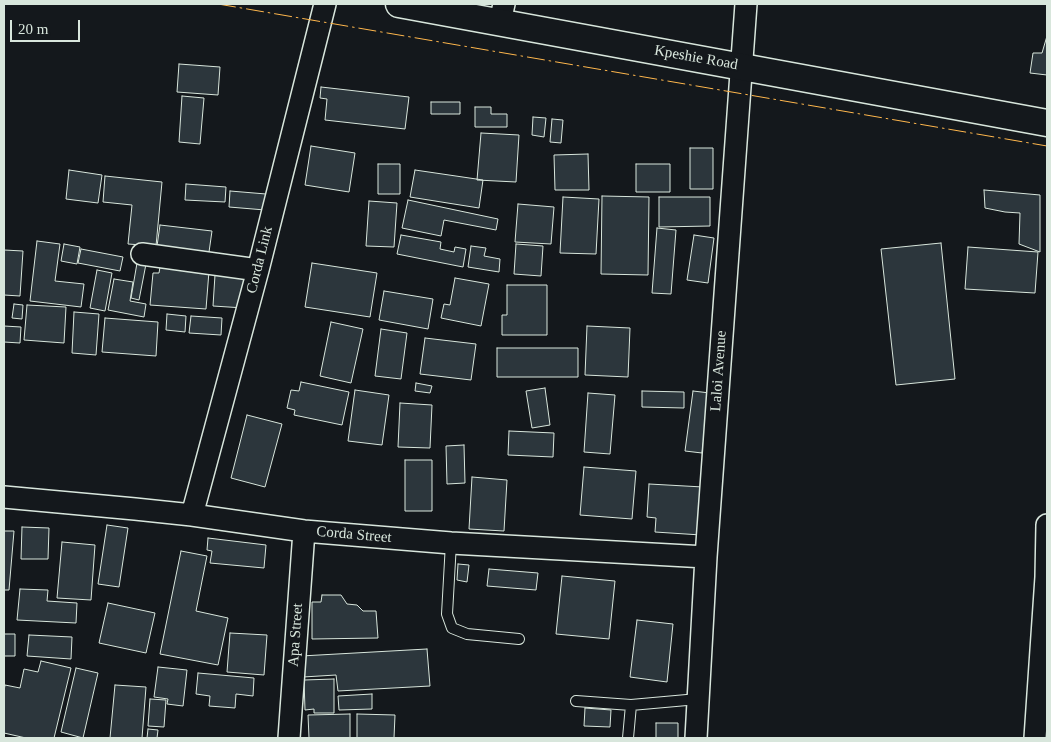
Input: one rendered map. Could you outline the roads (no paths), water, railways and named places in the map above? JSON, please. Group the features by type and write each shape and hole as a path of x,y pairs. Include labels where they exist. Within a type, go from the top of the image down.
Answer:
{"street":[{"name":"Corda Link","path":"192,515 258,270 325,4"},
{"name":"Kpeshie Road","path":"399,4 502,13 742,67 1047,122"},
{"name":"Laloi Avenue","path":"696,738 706,557 746,4"},
{"path":"142,254 258,270"},
{"name":"Corda Street","path":"4,497 192,515 304,532 451,543 706,557"},
{"path":"1034,738 1047,577 1047,525"},
{"name":"Apa Street","path":"288,738 304,532"}],"lane":[{"path":"451,543 447,614 452,628 467,634 519,639"},
{"path":"576,701 631,705 698,699"},
{"path":"628,738 631,705"}]}
